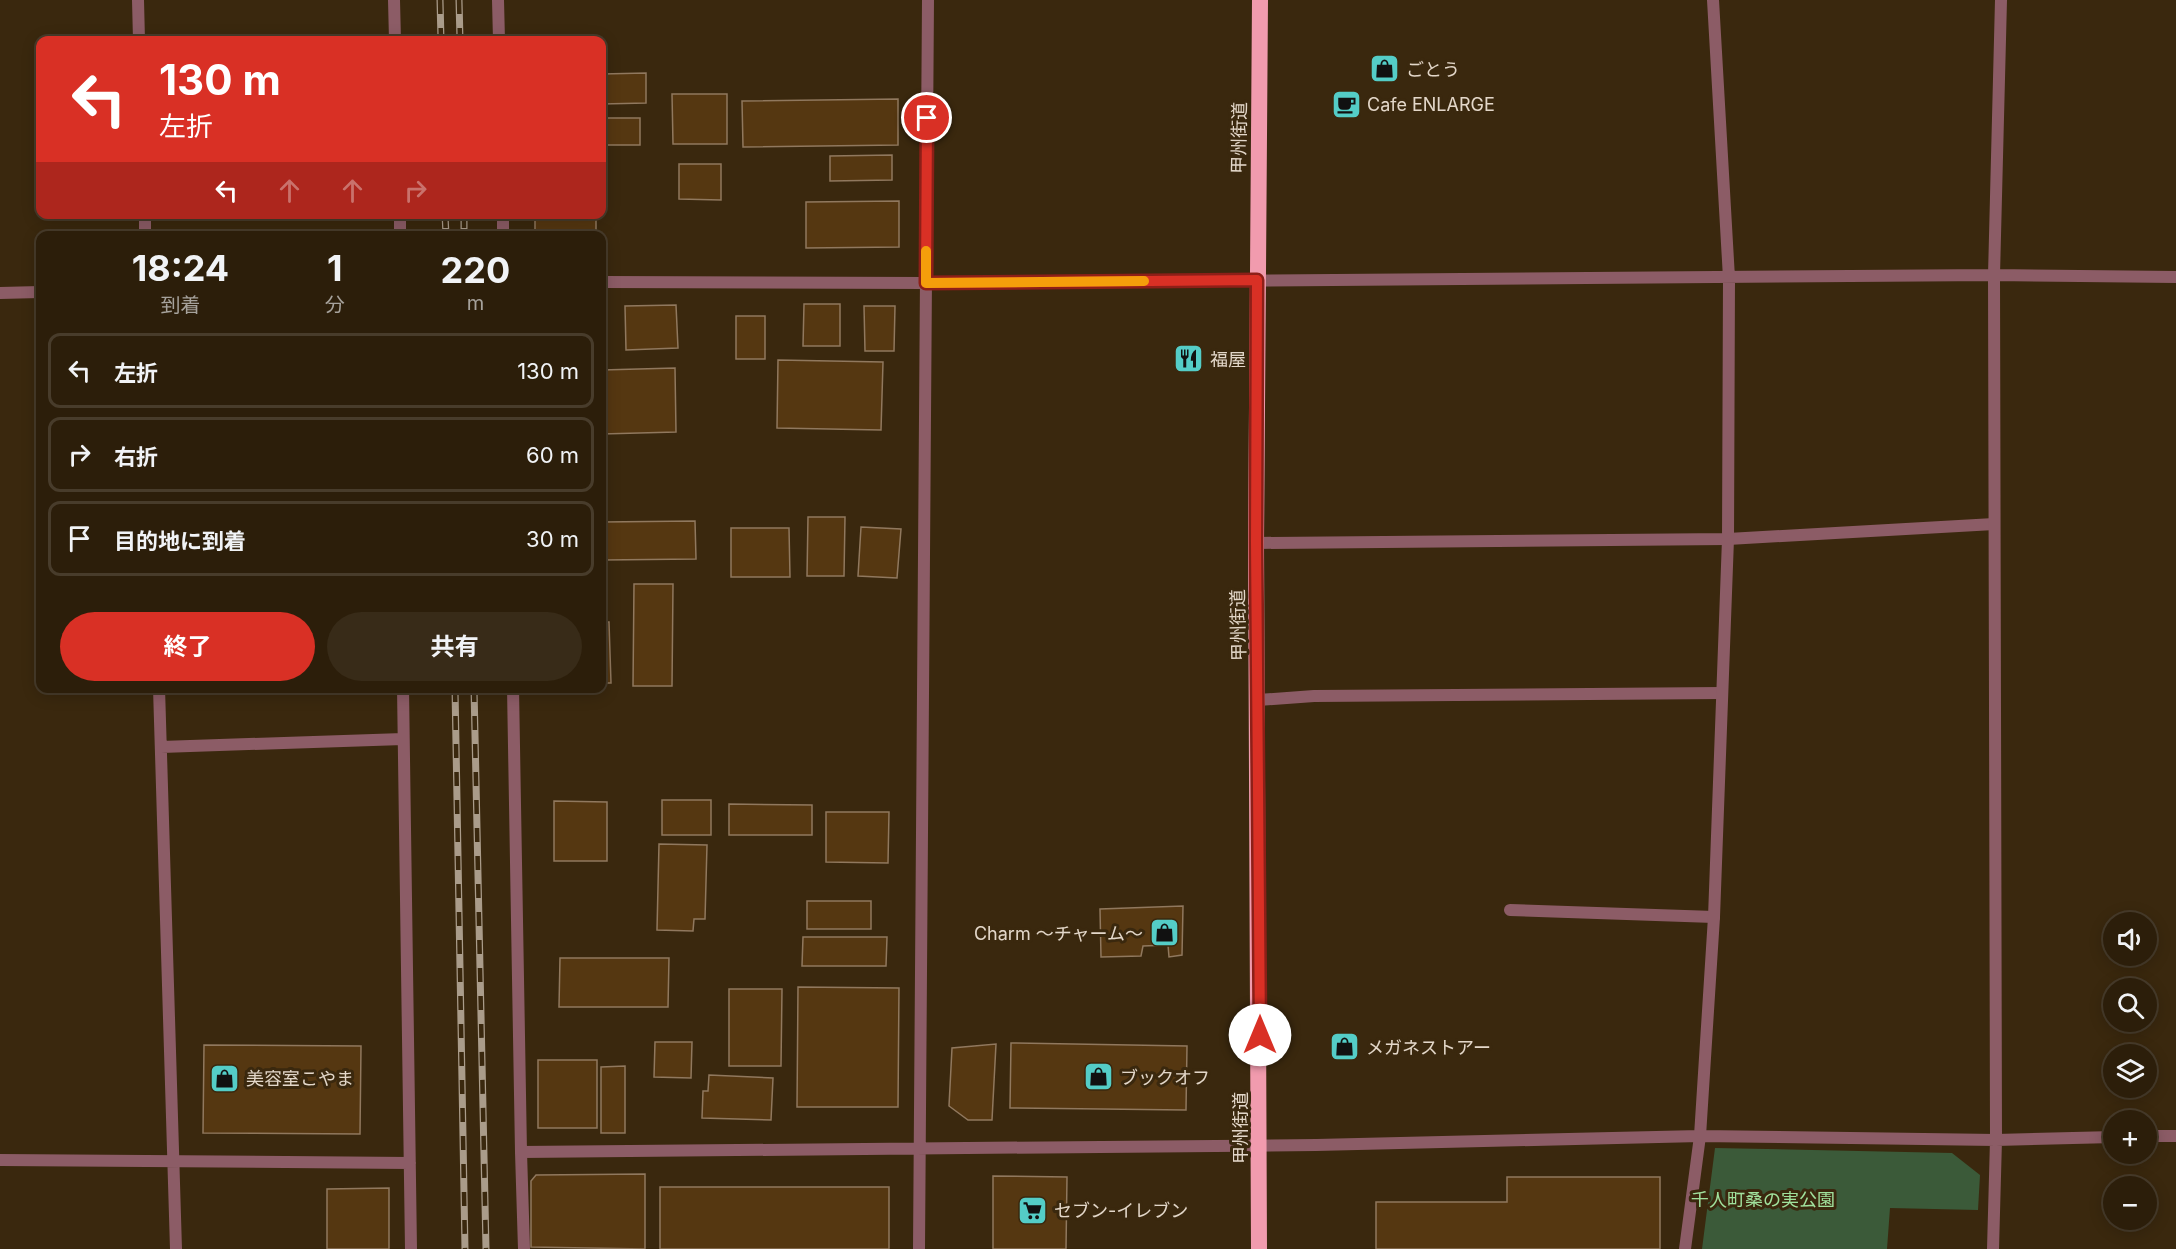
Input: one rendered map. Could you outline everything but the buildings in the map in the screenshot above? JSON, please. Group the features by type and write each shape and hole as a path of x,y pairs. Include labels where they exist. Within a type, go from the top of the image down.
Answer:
{"highway":[{"name":"甲州街道","path":"1259,1249 1256,543 1260,0"}],"street":[{"path":"138,0 140,36"},
{"path":"394,0 395,36"},
{"path":"498,0 499,36"},
{"path":"918,1249 928,0"},
{"path":"1684,1249 1700,1136 1714,917 1728,539 1729,278 1713,0"},
{"path":"1993,1249 1996,1140 1994,275 2001,0"},
{"path":"606,282 926,283 1994,275 2176,278"},
{"path":"0,293 36,292"},
{"path":"1256,543 1728,539 1994,524"},
{"path":"159,693 176,1249"},
{"path":"403,693 411,1249"},
{"path":"513,693 520,1152 524,1249"},
{"path":"1258,700 1314,696 1722,693"},
{"path":"161,747 403,739"},
{"path":"1510,910 1714,917"},
{"path":"520,1152 1260,1146 1700,1136 1996,1140 2103,1137"},
{"path":"2157,1136 2176,1136"},
{"path":"0,1160 410,1163"}],"green space":[{"name":"千人町桑の実公園","path":"1715,1148 1952,1153 1980,1175 1978,1210 1890,1208 1887,1249 1702,1249"}],"railway":[{"path":"440,0 441,36"},
{"path":"459,0 460,36"},
{"path":"445,219 446,231"},
{"path":"464,219 464,231"},
{"path":"455,693 465,1249"},
{"path":"474,693 486,1249"}],"slow traffic":[{"path":"926,251 926,283 1144,281"}],"place":[{"name":"ごとう","path":"1385,69"},
{"name":"Cafe ENLARGE","path":"1346,104"},
{"name":"福屋","path":"1189,359"},
{"name":"Charm ～チャーム～","path":"1164,933"},
{"name":"メガネストアー","path":"1345,1047"},
{"name":"ブックオフ","path":"1099,1077"},
{"name":"美容室こやま","path":"225,1078"},
{"name":"セブン-イレブン","path":"1033,1210"}],"route":[{"path":"927,118 926,283 1257,280 1256,543 1260,1035"}]}
